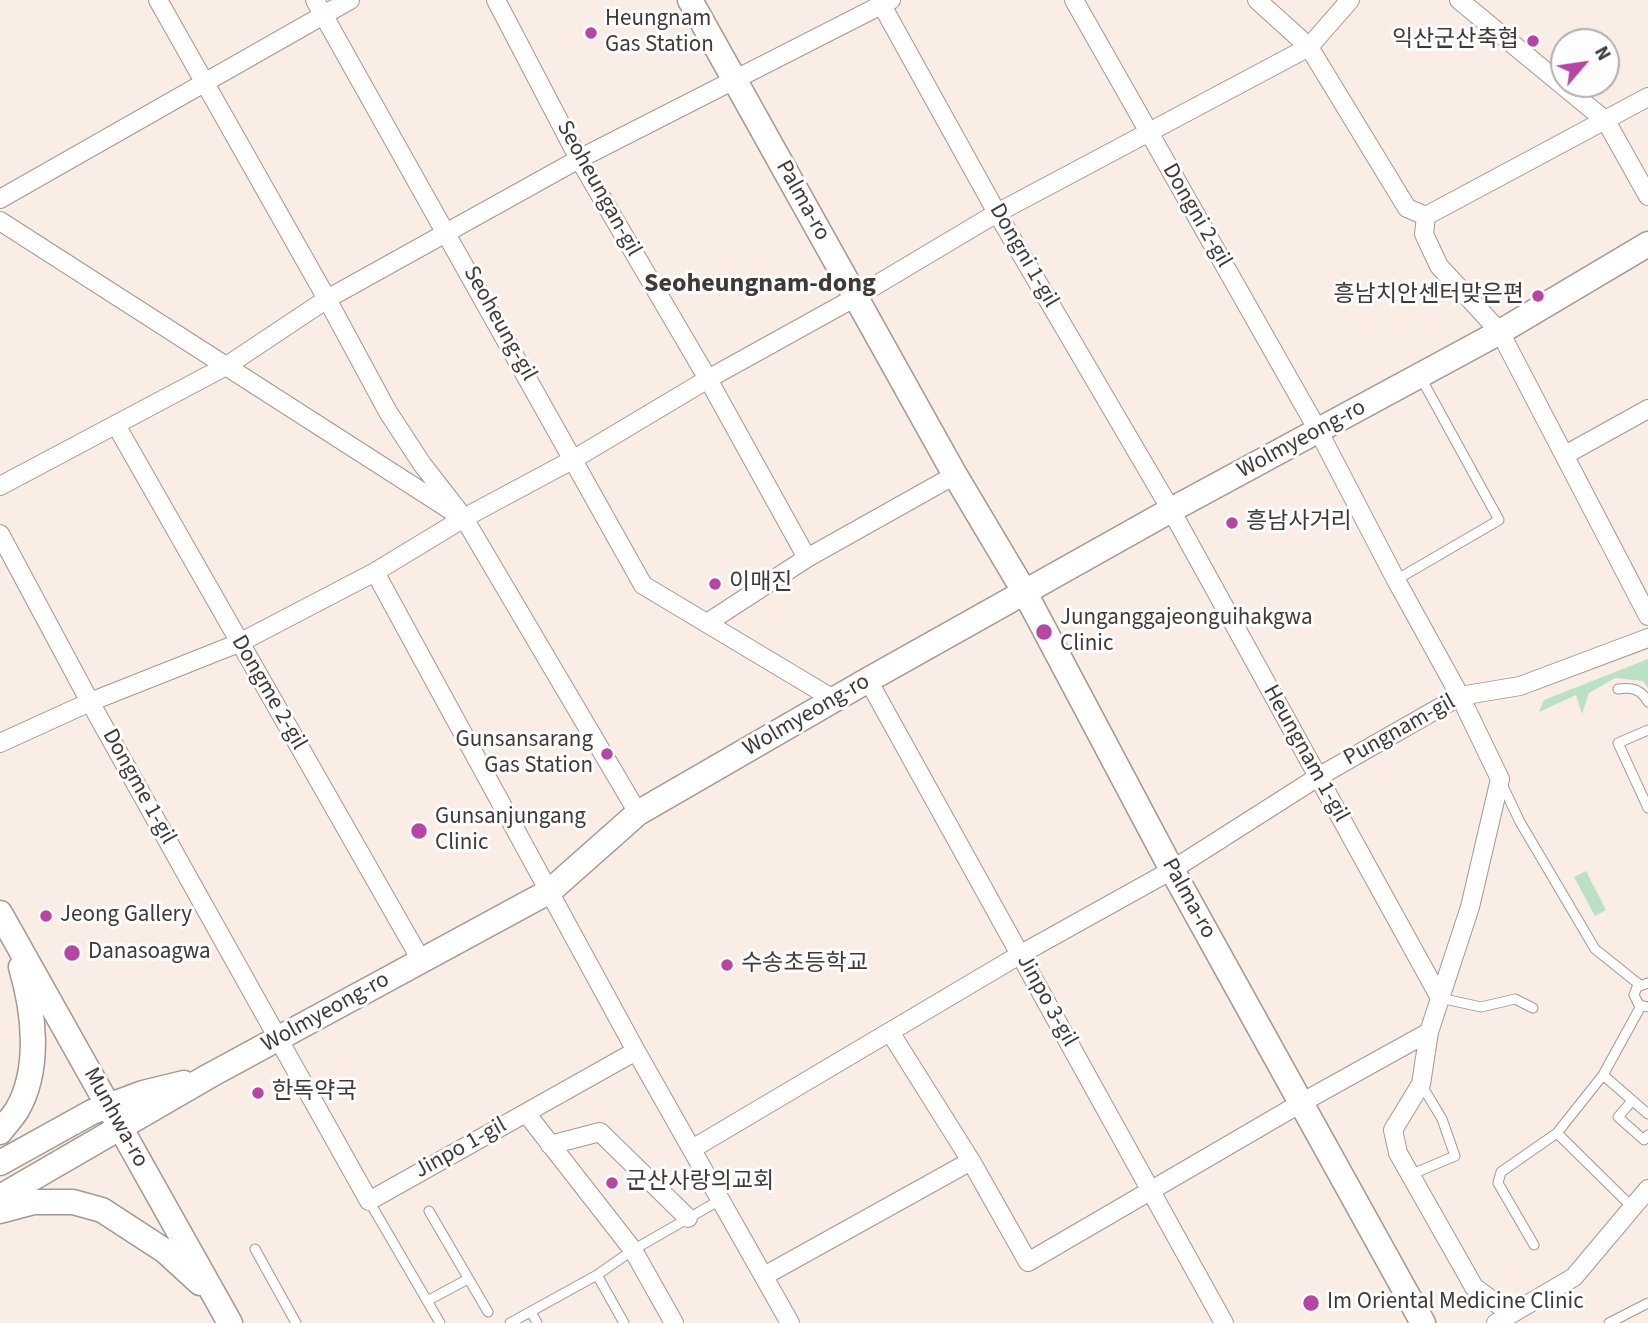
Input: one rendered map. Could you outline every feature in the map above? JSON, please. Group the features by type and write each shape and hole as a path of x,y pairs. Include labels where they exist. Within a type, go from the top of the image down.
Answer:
{"street":[{"path":"158,0 388,412 422,464 464,518 638,813"},
{"path":"0,199 204,82 320,7 350,0"},
{"name":"Seoheungan-gil","path":"496,0 579,159 708,379 807,558"},
{"name":"Palma-ro","path":"691,0 955,475 1024,591 1171,870 1423,1323"},
{"name":"Dongni 2-gil","path":"1074,0 1319,432 1460,696 1500,779"},
{"path":"1257,0 1309,47 1406,208 1426,216 1648,97"},
{"path":"0,743 90,702 239,643 375,572 464,518 574,459 708,379 856,297 997,212 1309,47 1350,0"},
{"path":"1459,0 1606,121 1648,196"},
{"path":"0,486 228,365 327,299 579,159 884,2"},
{"name":"Dongni 1-gil","path":"884,2 997,212 1171,510"},
{"name":"Seoheung-gil","path":"320,7 643,584 835,699"},
{"path":"1426,216 1424,234 1439,266 1500,332 1648,616"},
{"path":"0,221 228,365 427,497 464,518"},
{"name":"Wolmyeong-ro","path":"0,1197 209,1076 550,891 638,813 835,699 1171,510 1420,377 1648,244"},
{"path":"1565,456 1648,409"},
{"name":"Dongme 2-gil","path":"116,425 421,960"},
{"path":"708,623 807,558 955,475"},
{"name":"Heungnam 1-gil","path":"1171,510 1440,998"},
{"name":"Dongme 1-gil","path":"0,534 90,702 279,1039"},
{"path":"375,572 636,1051 790,1323"},
{"name":"Pungnam-gil","path":"692,1149 1021,954 1171,870 1318,776 1460,696 1520,686 1648,638"},
{"name":"Jinpo 3-gil","path":"868,680 1224,1323"},
{"path":"1500,779 1470,907 1429,1032 1420,1084 1393,1130 1398,1153 1474,1287 1504,1319 1574,1277 1648,1189"},
{"path":"0,1132 17,1110 25,1092 33,1051 25,980 6,923"},
{"name":"Munhwa-ro","path":"6,923 228,1319"},
{"path":"890,1032 971,1161 1028,1262 1150,1189 1429,1032"},
{"path":"279,1039 369,1201"},
{"path":"526,1113 636,1051"},
{"name":"Wolmyeong-ro","path":"0,1163 92,1112 143,1093 209,1076"},
{"name":"Jinpo 1-gil","path":"369,1201 526,1113 633,1250 674,1323"},
{"path":"550,1145 600,1132 688,1218"},
{"path":"764,1276 971,1161"},
{"path":"0,1211 34,1202 73,1202 102,1210 165,1251 199,1283 228,1319"}],"lane":[{"path":"1396,580 1499,520 1420,377"},
{"path":"1618,689 1631,687 1644,694 1648,702"},
{"path":"1648,730 1618,743 1648,808"},
{"path":"1500,779 1520,822 1595,949 1644,984 1634,995 1636,1002 1645,1007 1603,1075 1558,1133 1501,1172 1498,1183 1534,1245"},
{"path":"1440,998 1480,1007 1514,999 1533,1008"},
{"path":"1603,1075 1648,1114"},
{"path":"1410,1175 1455,1156 1442,1119 1420,1084"},
{"path":"1632,1101 1618,1117 1644,1140 1648,1135"},
{"path":"1558,1133 1632,1208"},
{"path":"510,1323 597,1275 633,1250 720,1200"},
{"path":"369,1201 440,1323"},
{"path":"429,1211 488,1311"},
{"path":"255,1249 296,1323"},
{"path":"597,1275 624,1323"},
{"path":"427,1301 468,1279"},
{"path":"1609,1323 1648,1303"},
{"path":"531,1312 537,1323"}],"green space":[{"path":"1648,659 1648,688 1643,681 1615,678 1589,693 1582,714 1576,695 1539,712 1544,700"},
{"path":"1586,871 1606,910 1595,916 1574,877"}],"place":[{"name":"Heungnam Gas Station","path":"591,33"},
{"name":"익산군산축협","path":"1533,41"},
{"name":"흥남치안센터맞은편","path":"1538,296"},
{"name":"흥남사거리","path":"1232,523"},
{"name":"이매진","path":"715,584"},
{"name":"Junganggajeonguihakgwa Clinic","path":"1044,632"},
{"name":"Gunsansarang Gas Station","path":"607,754"},
{"name":"Gunsanjungang Clinic","path":"419,831"},
{"name":"Jeong Gallery","path":"46,916"},
{"name":"Danasoagwa","path":"72,953"},
{"name":"수송초등학교","path":"727,965"},
{"name":"한독약국","path":"258,1093"},
{"name":"군산사랑의교회","path":"612,1183"},
{"name":"Im Oriental Medicine Clinic","path":"1311,1303"}],"district":[{"name":"Seoheungnam-dong","path":"760,285"}]}
